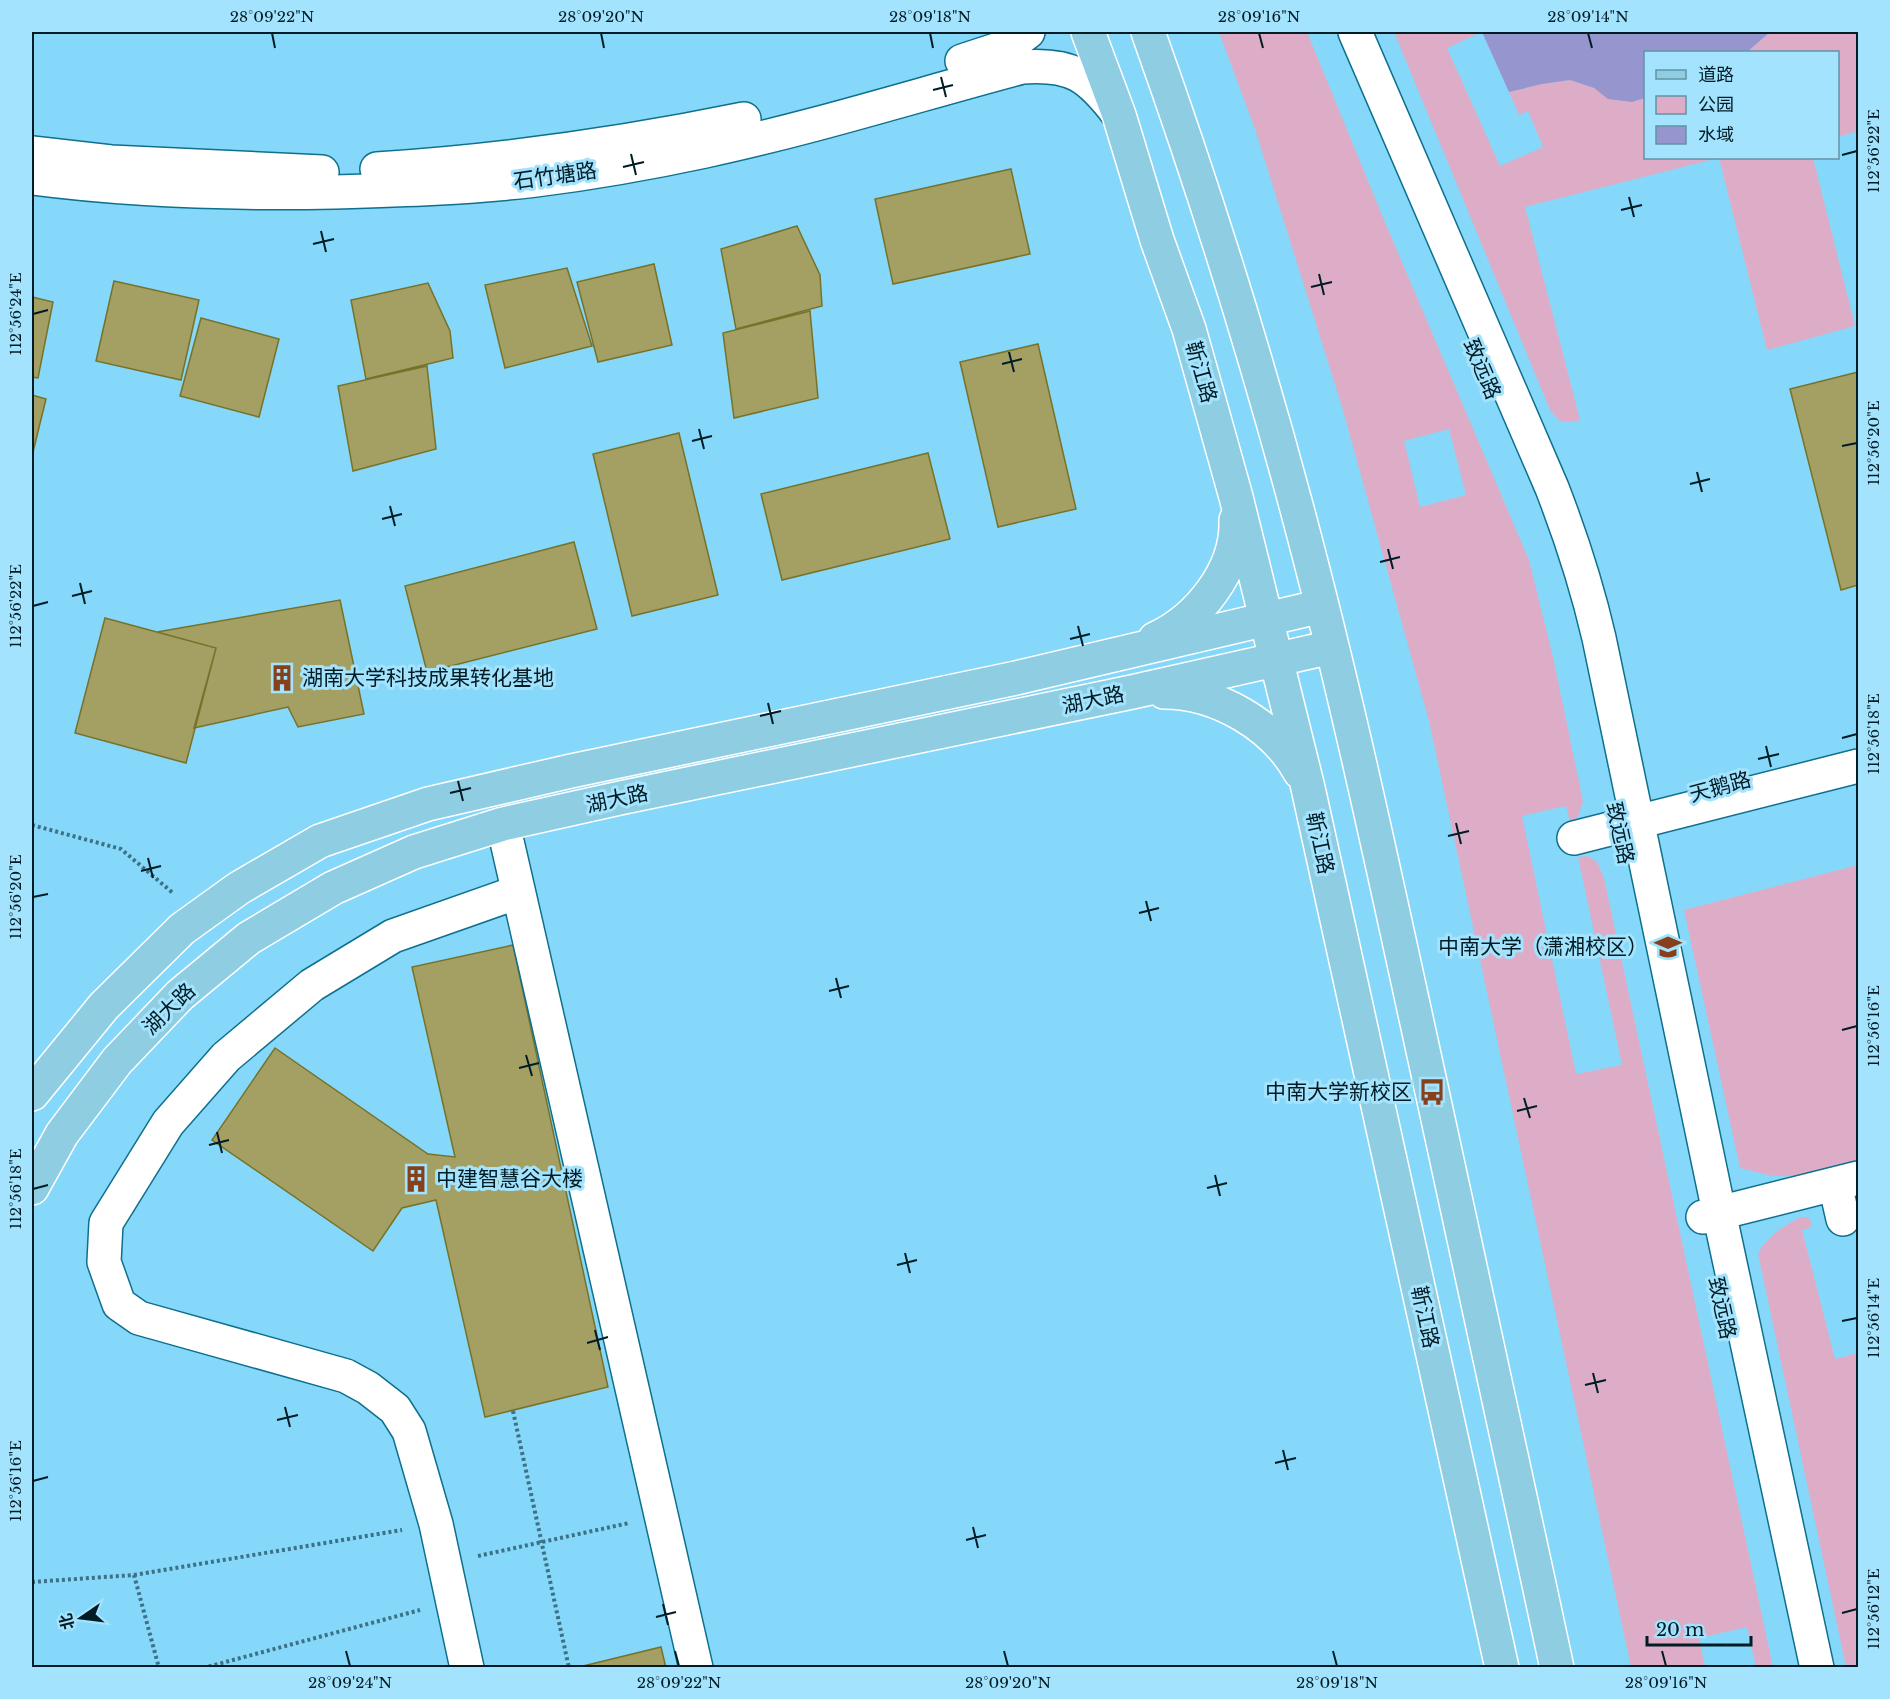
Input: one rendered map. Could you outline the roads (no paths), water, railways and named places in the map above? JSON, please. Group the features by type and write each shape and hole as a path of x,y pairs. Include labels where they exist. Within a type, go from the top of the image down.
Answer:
{"main road":[{"name":"靳江路","path":"1088,32 1119,115 1157,240 1188,329 1236,497 1308,788 1502,1668"},
{"path":"1148,32 1186,138 1224,259 1290,484 1322,606 1361,764 1557,1668"},
{"path":"1124,653 1159,638 1181,623 1218,584 1234,548 1237,530 1236,497"},
{"path":"32,1094 104,1006 182,929 239,888 320,841 428,804 571,771 1016,678 1322,606"},
{"name":"湖大路","path":"32,1188 62,1134 117,1061 180,995 249,938 333,888 414,852 503,824 1132,692 1332,647"},
{"path":"1132,692 1170,692 1202,697 1231,708 1258,725 1279,743 1295,763 1308,788"}],"street":[{"name":"石竹塘路","path":"32,153 111,162 325,172 536,155 642,140 743,120 831,98 994,52 1011,45 1028,32"},
{"name":"致远路","path":"1336,32 1494,398 1542,514 1559,566 1626,818 1711,1215 1799,1668"},
{"path":"1355,32 1568,529 1585,581 1599,638 1626,818"},
{"name":"石竹塘路","path":"32,178 74,184 235,194 443,188 536,180 611,168 796,130 1022,67 1044,65 1065,68 1085,78 1101,91 1119,115"},
{"name":"天鹅路","path":"1626,818 1858,750"},
{"path":"1574,838 1626,818 1858,766"},
{"path":"503,824 696,1668"},
{"path":"467,1668 436,1524 410,1431 395,1409 368,1388 346,1376 139,1318 119,1304 104,1262 106,1223 168,1123 226,1057 312,985 393,936 518,892"},
{"path":"1817,1668 1711,1215 1847,1181 1843,1220"}],"water":[{"path":"1482,32 1770,32 1748,51 1644,51 1644,98 1632,102 1608,99 1594,88 1570,80 1509,92"}],"place":[{"name":"湖南大学科技成果转化基地","path":"282,678"},
{"name":"中南大学（潇湘校区）","path":"1668,947"},
{"name":"中南大学新校区","path":"1432,1092"},
{"name":"中建智慧谷大楼","path":"416,1179"}]}
